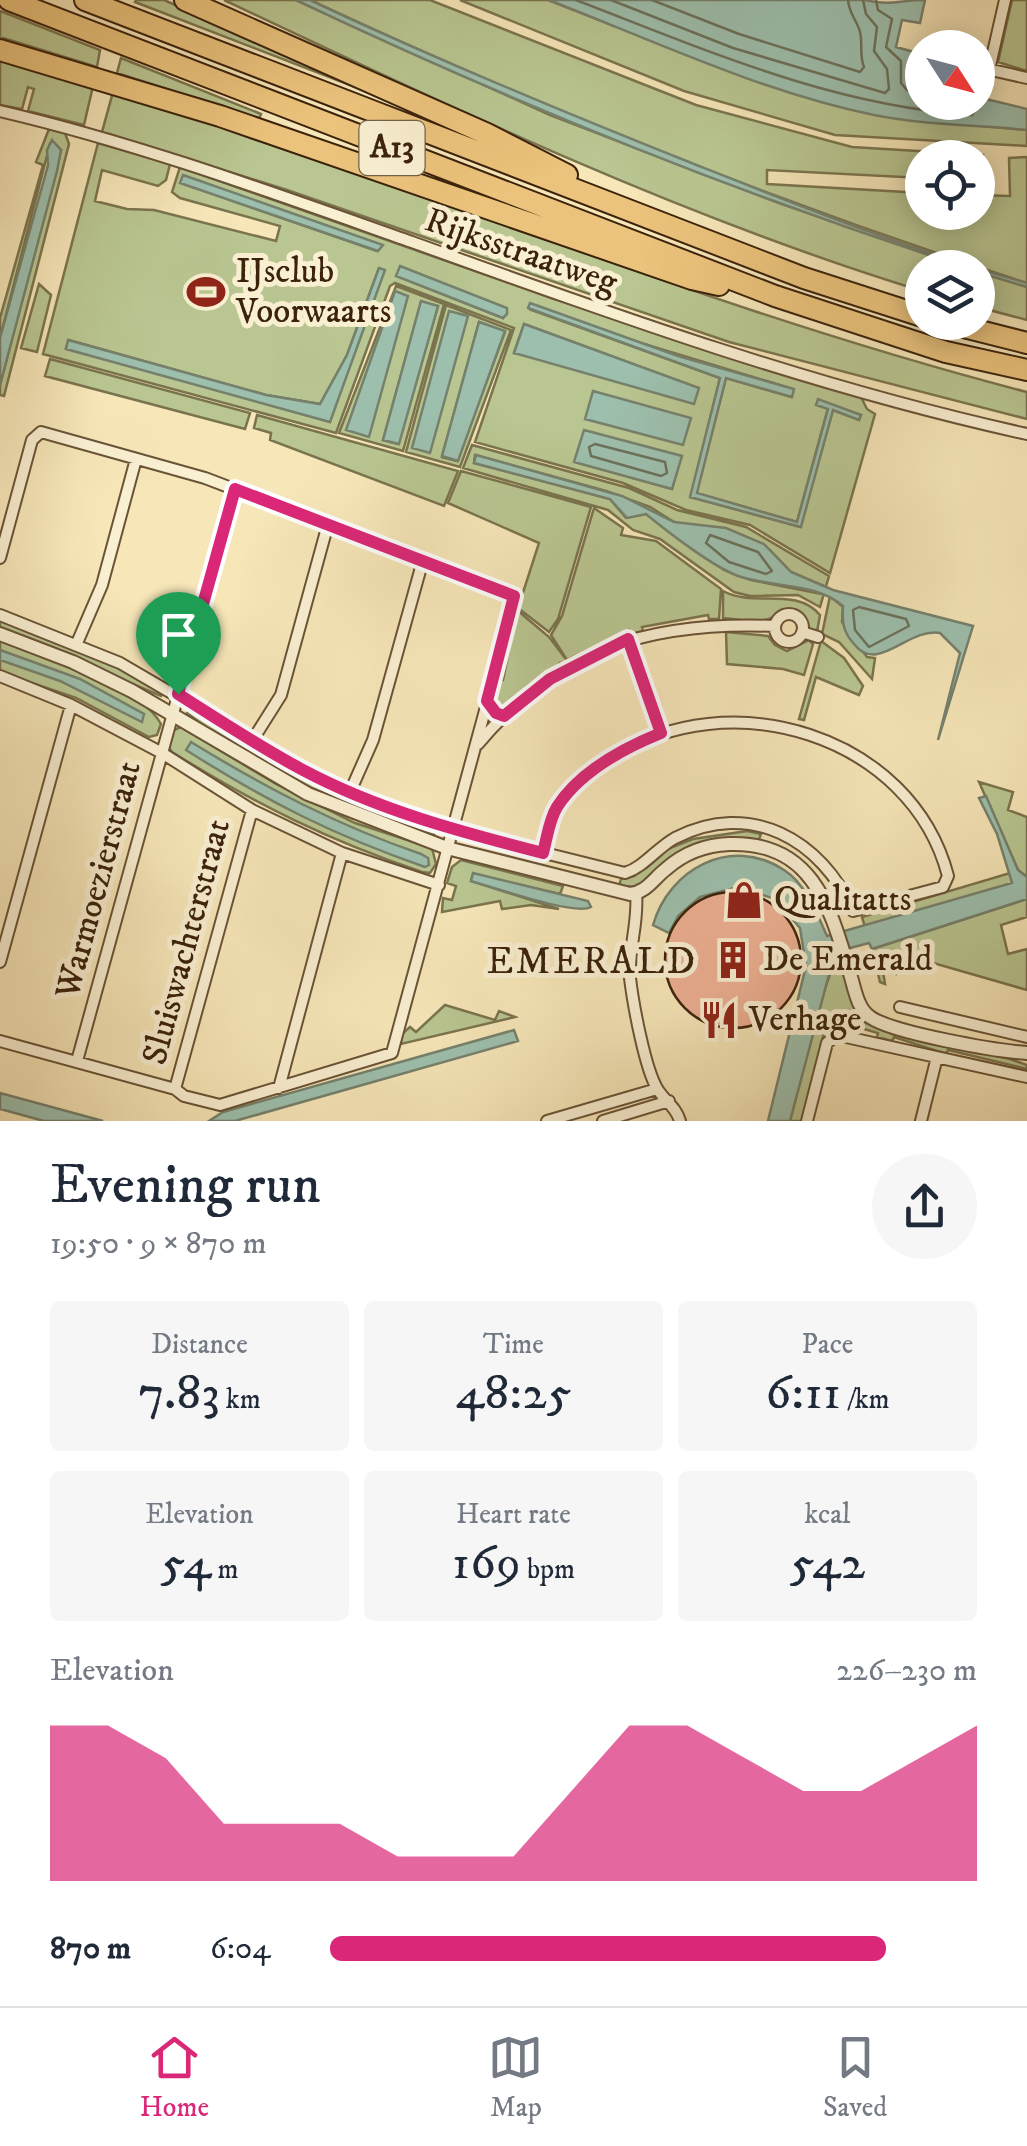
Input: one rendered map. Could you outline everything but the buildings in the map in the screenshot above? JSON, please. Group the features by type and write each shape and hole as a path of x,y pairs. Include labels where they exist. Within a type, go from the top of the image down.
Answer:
{"highway":[{"name":"A13","path":"9,0 775,296 946,352 1027,370"},
{"name":"A13","path":"85,0 804,278 905,311"},
{"name":"A13","path":"185,0 486,134 658,220"},
{"name":"A13","path":"0,50 220,116 692,279 775,296"},
{"path":"995,335 1027,343"}],"street":[{"path":"995,31 1005,0"},
{"path":"995,71 1027,78"},
{"name":"Rijksstraatweg","path":"0,111 100,137 246,183 740,356 1027,434"},
{"path":"0,558 34,434 40,432 235,489 510,594 516,600 392,1054 220,1105 0,1042"},
{"path":"77,642 102,584 136,459"},
{"name":"Warmoezierstraat","path":"77,1062 235,489"},
{"path":"252,741 281,695 328,524"},
{"path":"350,792 373,740 423,560"},
{"path":"0,615 77,642 178,694 252,741 350,792 452,830 618,873 631,872 661,847 686,833 710,826 751,826 808,846 830,869 853,912 943,887 948,880 927,829 888,781 836,745 767,723 715,721 661,733 631,745 569,792 555,809 543,853"},
{"path":"794,616 802,622 802,632 794,641 786,642 779,638 775,626 780,618 794,616"},
{"path":"474,748 504,716 550,679 628,639 683,626 775,626"},
{"path":"802,632 818,637"},
{"path":"0,634 74,662 172,713 308,794 447,848 607,890 636,893 678,859 714,845 748,844 783,856 807,874 824,894 838,927 862,1010 881,1023 1027,1056"},
{"path":"628,639 661,733"},
{"path":"0,676 71,705 162,753 252,810 342,853 439,884"},
{"path":"487,701 496,713 504,716"},
{"path":"0,962 71,705"},
{"name":"Sluiswachterstraat","path":"175,1089 252,810"},
{"path":"280,1088 342,853"},
{"path":"636,893 630,979 637,1019 657,1089 680,1121"},
{"path":"900,1007 1027,1037"},
{"path":"907,1029 913,1010"},
{"path":"807,1121 832,1037 845,1034 1027,1078"},
{"path":"921,1121 937,1057"},
{"path":"547,1121 657,1089"},
{"path":"604,1121 668,1101"}],"green space":[{"path":"164,0 399,104 135,2"},
{"path":"224,0 296,0 550,115 779,203 916,250 905,250 905,286 655,195 395,81"},
{"path":"310,0 430,0 696,105 852,147 905,150 905,177 767,170 767,184 905,192 905,230 995,230 995,196 1010,196 1009,158 1027,157 1027,283 995,273 995,250 926,250 664,153"},
{"path":"460,0 548,0 726,69 822,101 905,120 1027,130 1027,146 995,144 995,140 835,135 684,91"},
{"path":"1012,0 1027,0 1027,71 998,62"},
{"path":"0,11 100,50 97,67 0,37"},
{"path":"121,58 261,114 259,119 117,73"},
{"path":"0,59 93,86 84,125 28,111 34,89 28,87 22,109 0,105"},
{"path":"113,92 796,325 1027,392 1027,419 729,342 287,190 102,132"},
{"path":"49,129 65,133 69,144 4,396 0,395 0,385 61,150 50,144 0,338 0,318 43,165 36,162"},
{"path":"98,143 170,164 166,180 158,186 102,170 95,201 127,209 154,210 276,241 280,226 180,198 172,192 180,167 554,299 861,397 875,414 830,573 750,525 686,510 623,483 475,442 514,328 395,283 390,286 336,433 43,354","holes":["184,176 382,245 377,251 181,183","400,267 506,308 503,318 397,276","379,268 330,422 66,348 69,340 266,395 320,404 347,355","529,309 793,389 791,397 726,378 696,493 797,522 828,408 818,400 861,415 859,420 833,410 800,527 691,497 720,378","524,324 697,388 514,353","681,456 672,489 575,462"]},
{"path":"995,277 1027,287 1027,320 995,312"},
{"path":"39,284 51,295 37,352 21,348"},
{"path":"396,286 444,304 403,451 339,433","holes":["421,302 438,306 398,444 383,440"]},
{"path":"446,305 511,330 460,467 406,452","holes":["479,322 505,332 457,461 442,457"]},
{"path":"50,359 250,413 245,429 45,376"},
{"path":"257,415 458,471 444,506 270,440 271,433 254,428"},
{"path":"472,445 629,488 677,510 746,527 829,576 820,607 798,595 750,596 734,592 660,539 633,530 608,510 463,468","holes":["475,455 650,507 674,522 770,550 791,572 824,586 822,594 751,580 724,570 646,514 626,518 610,499 474,463"]},
{"path":"461,471 591,507 558,619 549,632 518,608 539,543 448,503"},
{"path":"594,508 623,528 621,535 656,541 721,589 719,619 709,619 708,615 642,627 643,631 631,634 629,630 567,660 551,635 562,616"},
{"path":"723,591 748,598 799,601 820,615 817,632 810,630 803,614 791,609 761,621 723,618"},
{"path":"830,596 843,607 842,622 867,657 875,658 872,679 839,642 822,634"},
{"path":"517,610 549,637 568,662 560,663 547,676 544,673 500,709 493,698 499,679 503,680"},
{"path":"0,620 118,667 164,691 161,696 0,628"},
{"path":"726,632 768,636 787,651 809,640 813,644 804,675 727,664"},
{"path":"0,641 113,684 150,710 161,724 157,735 149,737 76,698 0,672"},
{"path":"821,641 844,658 863,686 859,695 816,677 804,720 799,719"},
{"path":"192,707 252,747 344,795 342,799 350,802 352,798 436,829 434,835 369,816 273,771 187,713"},
{"path":"181,727 276,784 355,823 432,848 436,864 430,873 422,872 324,834 234,789 172,752 168,746 174,730"},
{"path":"979,782 1013,792 1008,810 1027,817 1027,877 1018,870"},
{"path":"747,831 761,834 758,842 706,843 679,855 637,887 619,886 621,879 634,876 665,850 693,839"},
{"path":"461,860 563,886 560,894 473,874 471,881 559,909 531,905 502,909 500,901 442,912 443,898 452,900 456,886 447,883 452,867"},
{"path":"1010,873 1013,883 865,927 862,917"},
{"path":"1027,899 1027,917 1001,925 1008,954 1027,949 1027,990 902,954 896,974 883,971 885,984 880,982 872,949"},
{"path":"838,951 857,1018 862,1022 1010,1059 1027,1065 1027,1069 948,1050 946,1054 894,1037 892,1041 850,1025 848,1029 842,1028 844,1021 836,1018 833,1026 826,1025 802,1121 790,1121 820,1003"},
{"path":"445,1005 495,1020 499,1011 515,1017 401,1044 402,1034 410,1027 416,1032"}],"water":[{"path":"296,0 310,0 593,123 923,250 913,250 794,209 460,75"},
{"path":"549,0 925,0 920,23 902,20 896,47 905,50 905,120 832,105 709,64"},
{"path":"995,101 1027,109 1027,130 906,120 995,120"},
{"path":"52,140 61,150 57,171 0,385 0,338"},
{"path":"183,175 383,245 378,251 180,183"},
{"path":"400,266 507,308 507,314 503,318 396,276"},
{"path":"379,268 385,270 330,422 66,349 68,340 266,395 320,404 347,355"},
{"path":"995,273 1027,283 1027,287 995,277"},
{"path":"395,291 408,296 369,437 346,430"},
{"path":"421,301 438,306 399,444 383,440"},
{"path":"530,303 678,356 794,389 792,397 726,378 697,493 797,522 828,409 816,405 818,399 861,415 859,420 833,410 801,527 690,497 720,378 528,308"},
{"path":"449,311 468,316 430,453 412,448"},
{"path":"479,322 505,331 458,461 442,456"},
{"path":"524,324 699,388 694,404 514,353"},
{"path":"593,391 691,418 683,445 585,419"},
{"path":"584,430 682,456 672,489 574,462"},
{"path":"476,455 622,496 674,522 726,528 764,544 791,572 833,590 973,626 938,740 960,653 940,633 916,637 883,653 863,652 845,631 843,606 832,598 738,576 704,557 646,514 627,518 610,499 474,463"},
{"path":"0,650 80,679 144,714 142,722 60,681 0,660"},
{"path":"191,742 303,805 421,854 428,858 429,865 425,867 360,843 273,801 186,750"},
{"path":"986,796 1018,870 1027,877 1027,899 872,949 869,943 835,952 790,1121 768,1121 806,966 800,928 775,899 738,887 700,897 678,916 669,933 653,925 661,905 688,874 723,857 764,860 792,876 810,900 827,936 1012,883 997,834 979,798"},
{"path":"473,873 588,901 591,907 569,908 516,895 471,881"},
{"path":"514,1030 518,1041 235,1121 209,1121 223,1112"},
{"path":"0,1093 103,1121 44,1121 0,1109"}],"place":[{"name":"IJsclub Voorwaarts","path":"206,292"},
{"name":"Qualitatts","path":"744,900"},
{"name":"De Emerald","path":"733,960"},
{"name":"Verhage","path":"719,1020"}],"district":[{"name":"EMERALD","path":"592,962"}],"route":[{"path":"235,489 514,596 487,701 496,713 504,716 550,679 628,639 661,733 631,745 569,792 555,809 543,853 452,830 350,792 252,741 178,694 235,489"}]}
